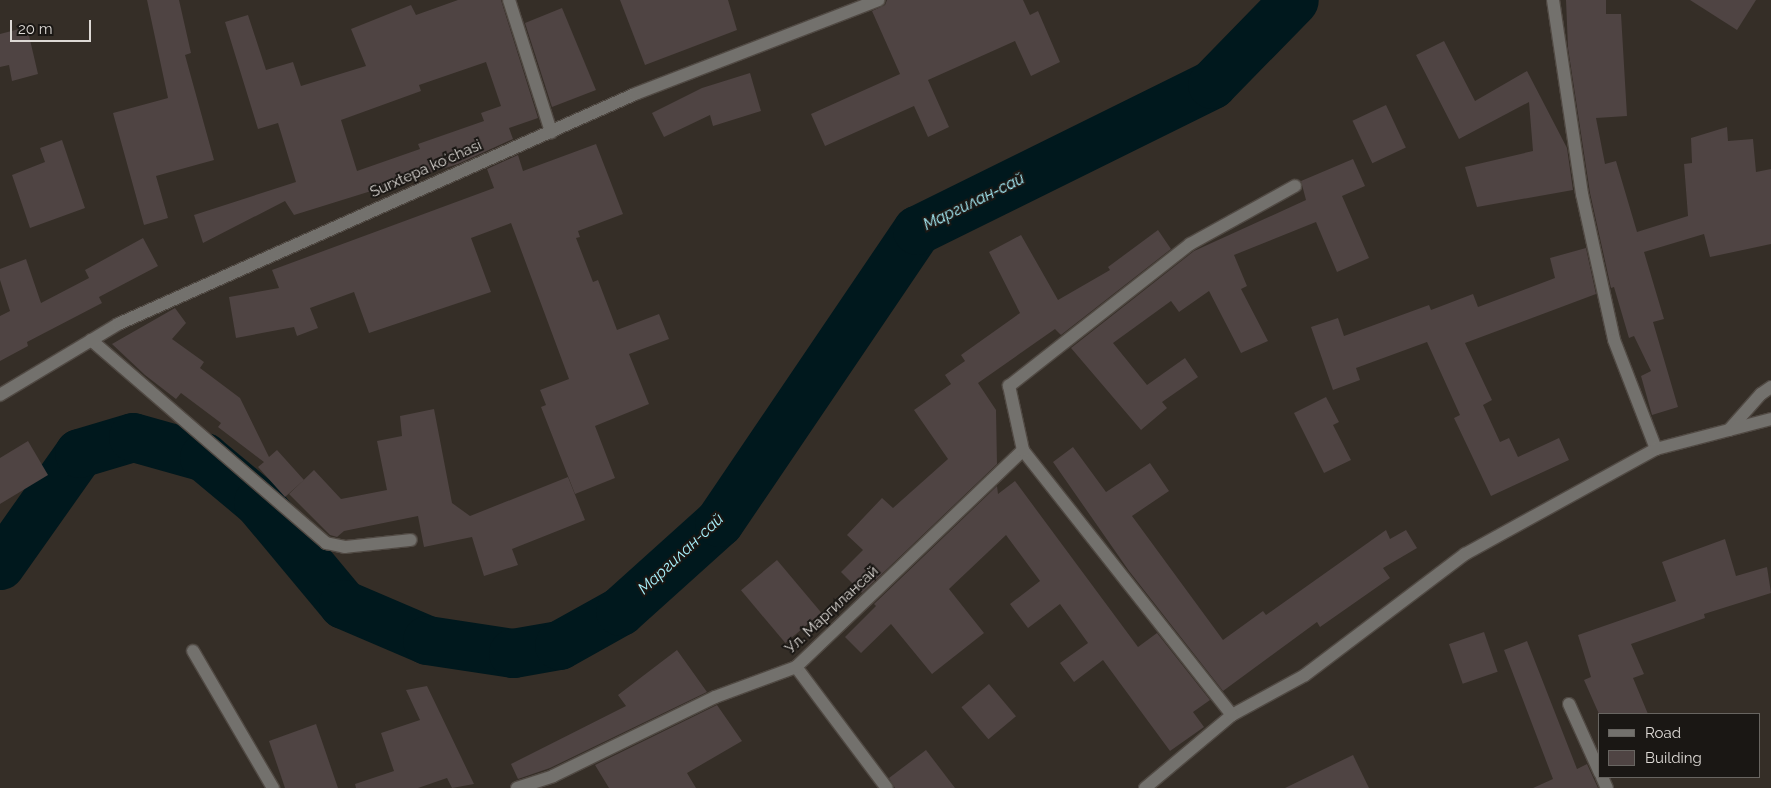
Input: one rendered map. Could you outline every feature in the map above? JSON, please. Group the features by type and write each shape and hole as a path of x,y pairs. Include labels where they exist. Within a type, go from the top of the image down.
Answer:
{"street":[{"path":"508,0 551,132"},
{"name":"Surxtepa koʻchasi","path":"0,395 118,324 635,94 879,0"},
{"path":"1553,0 1582,194 1614,340 1656,449"},
{"path":"1232,715 1024,450 1009,386 1190,244 1295,186"},
{"path":"91,340 326,543 345,547 410,540"},
{"path":"1729,430 1761,394 1771,388"},
{"path":"1145,788 1232,715 1305,675 1465,554 1656,449 1771,419"},
{"name":"Ул. Маргилансай","path":"517,788 553,776 715,697 796,667 1024,450"},
{"path":"193,651 273,788"},
{"path":"796,667 887,788"},
{"path":"1569,704 1598,769"}],"building":[{"path":"147,0 179,0 191,53 185,55 214,160 156,176 168,218 144,225 113,113 168,98"},
{"path":"458,0 501,0 538,118 509,128 513,139 458,164 294,215 285,201 203,243 194,215 296,182 278,123 258,129 225,22 248,15 266,70 293,62 301,86 366,66 351,29 411,5 416,15","holes":["486,62 501,106 481,113 484,121 418,144 420,149 357,171 341,120 421,91 419,85"]},
{"path":"620,0 728,0 737,30 645,65"},
{"path":"887,0 1023,0 1030,15 1038,11 1060,62 1031,76 1015,41 928,80 949,127 928,137 914,106 825,146 811,114 900,74 872,11 885,5"},
{"path":"1566,0 1606,0 1606,14 1621,14 1627,116 1596,118 1605,164 1616,161 1637,232 1688,216 1684,164 1692,163 1691,138 1727,127 1728,141 1753,139 1756,172 1771,169 1771,244 1710,257 1704,234 1644,252 1664,319 1653,322 1678,407 1652,415 1641,376 1651,371 1634,336 1629,338 1614,287 1611,288 1590,193 1568,48"},
{"path":"1690,0 1756,0 1737,30"},
{"path":"562,8 596,90 552,107 525,23"},
{"path":"27,27 38,74 12,81 9,65 0,67 0,34"},
{"path":"1444,41 1475,101 1527,71 1567,148 1573,190 1477,207 1465,167 1533,151 1529,102 1459,139 1416,55"},
{"path":"750,73 761,111 713,126 710,115 664,137 652,113 702,88"},
{"path":"1386,105 1406,148 1372,163 1352,121"},
{"path":"62,140 85,208 30,228 12,175 45,162 40,148"},
{"path":"596,144 623,214 578,231 580,237 576,238 593,282 598,280 617,330 659,314 669,339 629,354 649,404 595,426 615,478 575,494 541,407 546,405 540,390 569,379 511,223 471,238 491,292 369,333 354,292 310,308 318,328 297,336 294,327 236,338 229,297 279,288 272,270 494,188 487,169 518,155 523,171"},
{"path":"1353,159 1365,186 1342,196 1369,258 1337,272 1316,222 1234,255 1247,286 1241,289 1268,341 1241,353 1209,291 1179,312 1171,301 1113,343 1147,385 1185,358 1198,377 1162,402 1167,408 1141,430 1071,348 1194,251 1306,200 1301,181"},
{"path":"1158,230 1171,249 1061,335 1055,329 978,383 996,410 997,464 862,593 841,572 863,550 847,535 882,498 893,508 948,459 914,410 951,384 945,375 965,361 961,355 1020,313 989,252 1021,235 1058,300 1110,270 1108,267"},
{"path":"143,238 158,266 99,297 102,303 27,342 28,346 0,361 0,316 10,311 0,280 0,269 26,259 41,303 89,278 85,270"},
{"path":"1586,248 1596,294 1465,343 1492,400 1483,405 1500,442 1509,438 1518,457 1559,438 1569,460 1491,496 1454,418 1460,415 1427,342 1356,368 1360,380 1333,390 1311,327 1338,318 1344,336 1429,305 1431,310 1473,294 1478,307 1555,278 1550,258"},
{"path":"175,308 186,323 172,339 204,362 200,368 240,398 269,457 277,450 304,480 285,497 258,467 264,462 218,427 221,423 181,393 176,399 145,375 112,344"},
{"path":"1326,397 1339,422 1333,425 1351,460 1324,473 1294,413"},
{"path":"434,409 452,503 470,516 568,477 585,520 512,549 518,565 484,576 472,537 424,547 418,516 344,531 337,537 330,535 289,494 314,470 341,499 387,490 377,441 402,436 400,416"},
{"path":"28,441 48,475 0,504 0,458"},
{"path":"1073,447 1106,492 1150,463 1169,491 1132,516 1223,640 1263,611 1266,615 1386,530 1390,539 1406,530 1417,548 1383,568 1390,578 1320,627 1317,622 1223,691 1129,571 1053,462"},
{"path":"1015,481 1138,647 1157,633 1210,700 1193,712 1204,727 1170,751 1103,660 1074,682 1060,663 1088,643 1060,604 1028,628 1010,604 1040,581 1006,535 949,589 984,633 932,674 891,624 861,653 845,637 876,606 874,604 997,486 998,494"},
{"path":"1725,539 1736,576 1767,567 1771,593 1704,614 1705,618 1631,644 1644,674 1633,678 1648,713 1599,713 1584,680 1591,677 1578,635 1676,601 1662,562"},
{"path":"777,560 821,613 785,643 741,590"},
{"path":"1484,632 1498,672 1463,684 1449,644"},
{"path":"1527,641 1577,769 1587,764 1598,788 1533,788 1553,779 1504,650"},
{"path":"677,650 707,692 550,768 518,779 511,764 626,706 618,695"},
{"path":"989,684 1016,716 988,739 961,707"},
{"path":"427,686 474,784 452,788 447,778 418,788 356,788 355,784 394,771 381,733 420,720 406,690"},
{"path":"717,705 742,741 687,773 696,788 609,788 595,765"},
{"path":"316,724 338,788 285,788 269,741"},
{"path":"926,750 955,788 895,788 889,778"},
{"path":"1353,755 1369,788 1285,788"}],"waterway":[{"name":"Маргилан-сай","path":"0,565 79,453 133,437 204,457 258,502 343,604 427,640 513,653 559,645 620,611 719,522 917,230 1212,84 1294,0"}]}
